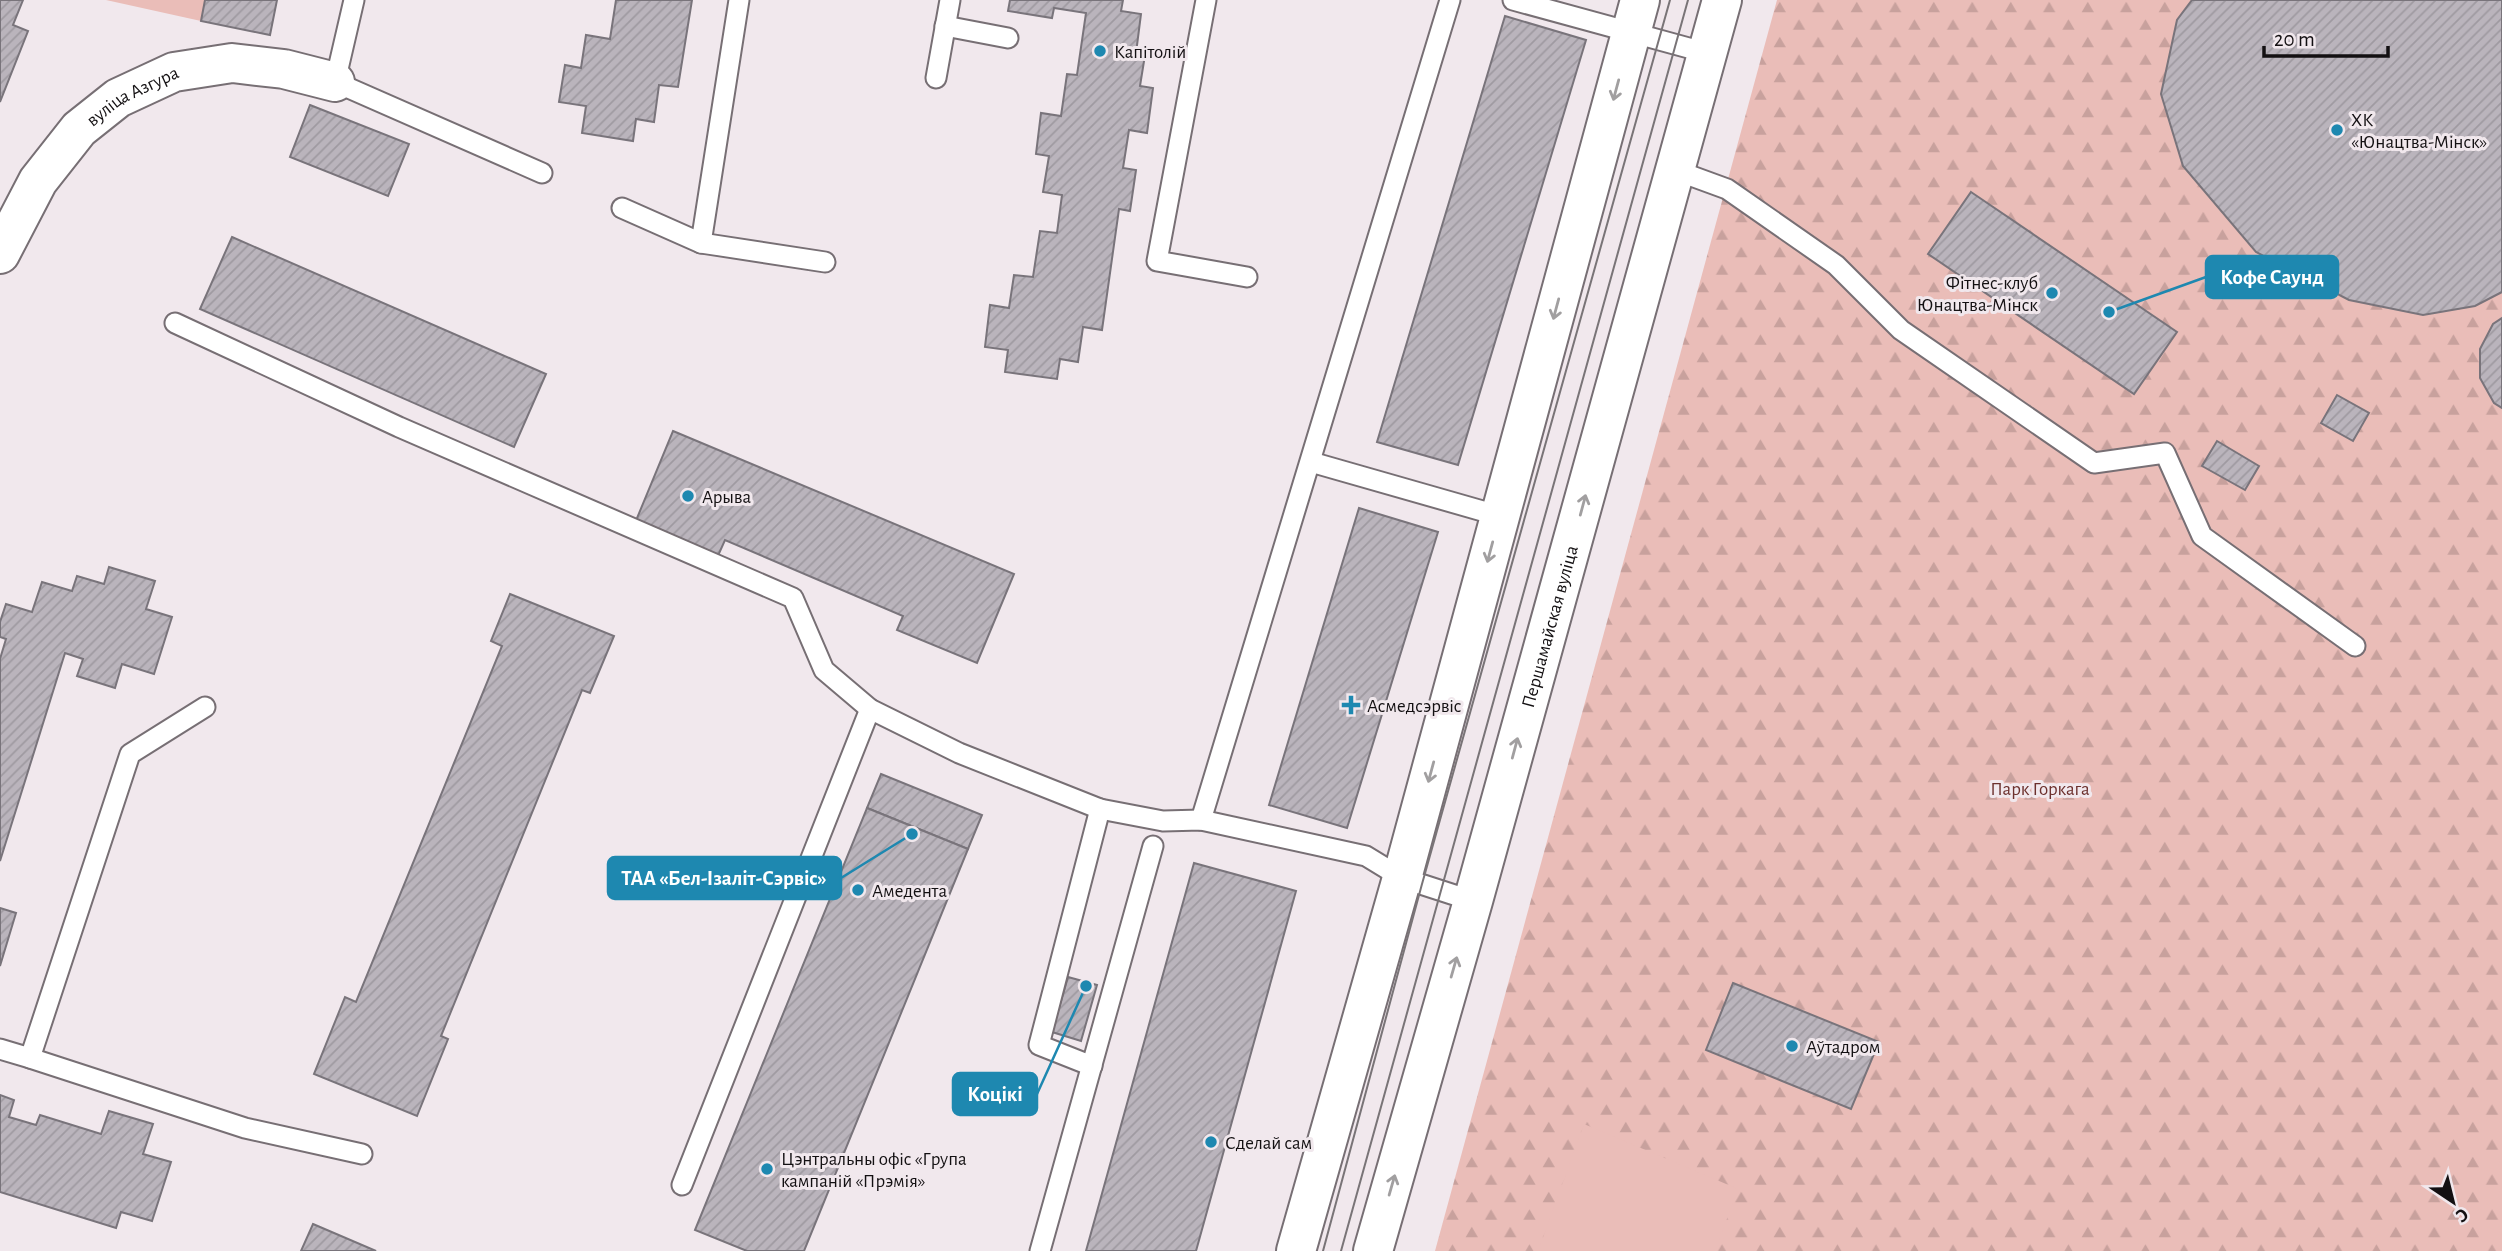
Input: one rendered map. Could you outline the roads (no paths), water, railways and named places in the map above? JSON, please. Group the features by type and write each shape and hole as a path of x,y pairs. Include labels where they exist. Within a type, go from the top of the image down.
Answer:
{"main road":[{"name":"Першамайская вуліца","path":"1373,1251 1473,901 1722,0"},
{"path":"1296,1251 1402,878 1635,17"},
{"name":"вуліца Азгура","path":"0,254 38,181 79,128 118,98 174,72 232,63 284,69 335,82"}],"lane":[{"path":"354,0 335,82 542,173"},
{"path":"701,243 738,0"},
{"path":"936,78 950,0"},
{"path":"1206,0 1157,261 1247,277"},
{"path":"1201,820 1450,0"},
{"path":"1513,0 1635,17 1707,54"},
{"path":"945,26 1008,38"},
{"path":"1675,170 1727,189 1814,249 1836,265 1901,330 2094,463 2165,453 2202,536 2355,646"},
{"path":"622,208 701,243 825,262"},
{"path":"175,323 399,427 793,597 824,670 870,709 959,753 1100,809 1163,821 1201,820 1366,856 1402,878 1473,901"},
{"path":"1311,462 1500,516"},
{"path":"30,1058 130,754 205,707"},
{"path":"682,1185 870,709"},
{"path":"1091,1066 1039,1045 1100,809"},
{"path":"1040,1251 1153,846"},
{"path":"0,1049 245,1128 362,1154"}],"tram line":[{"path":"1323,1251 1422,884 1670,0"},
{"path":"1341,1251 1688,0"}],"place":[{"name":"Капітолій","path":"1100,51"},
{"name":"ХК «Юнацтва-Мінск»","path":"2337,130"},
{"name":"Фітнес-клуб Юнацтва-Мінск","path":"2052,293"},
{"name":"Кофе Саунд","path":"2109,312"},
{"name":"Арыва","path":"688,496"},
{"name":"Асмедсэрвіс","path":"1351,705"},
{"name":"ТАА «Бел-Ізаліт-Сэрвіс»","path":"912,834"},
{"name":"Амедента","path":"858,890"},
{"name":"Коцікі","path":"1086,986"},
{"name":"Аўтадром","path":"1792,1046"},
{"name":"Сделай сам","path":"1211,1142"},
{"name":"Цэнтральны офіс «Група кампаній «Прэмія»","path":"767,1169"}],"park label":[{"name":"Парк Горкага","path":"2040,788"}]}
